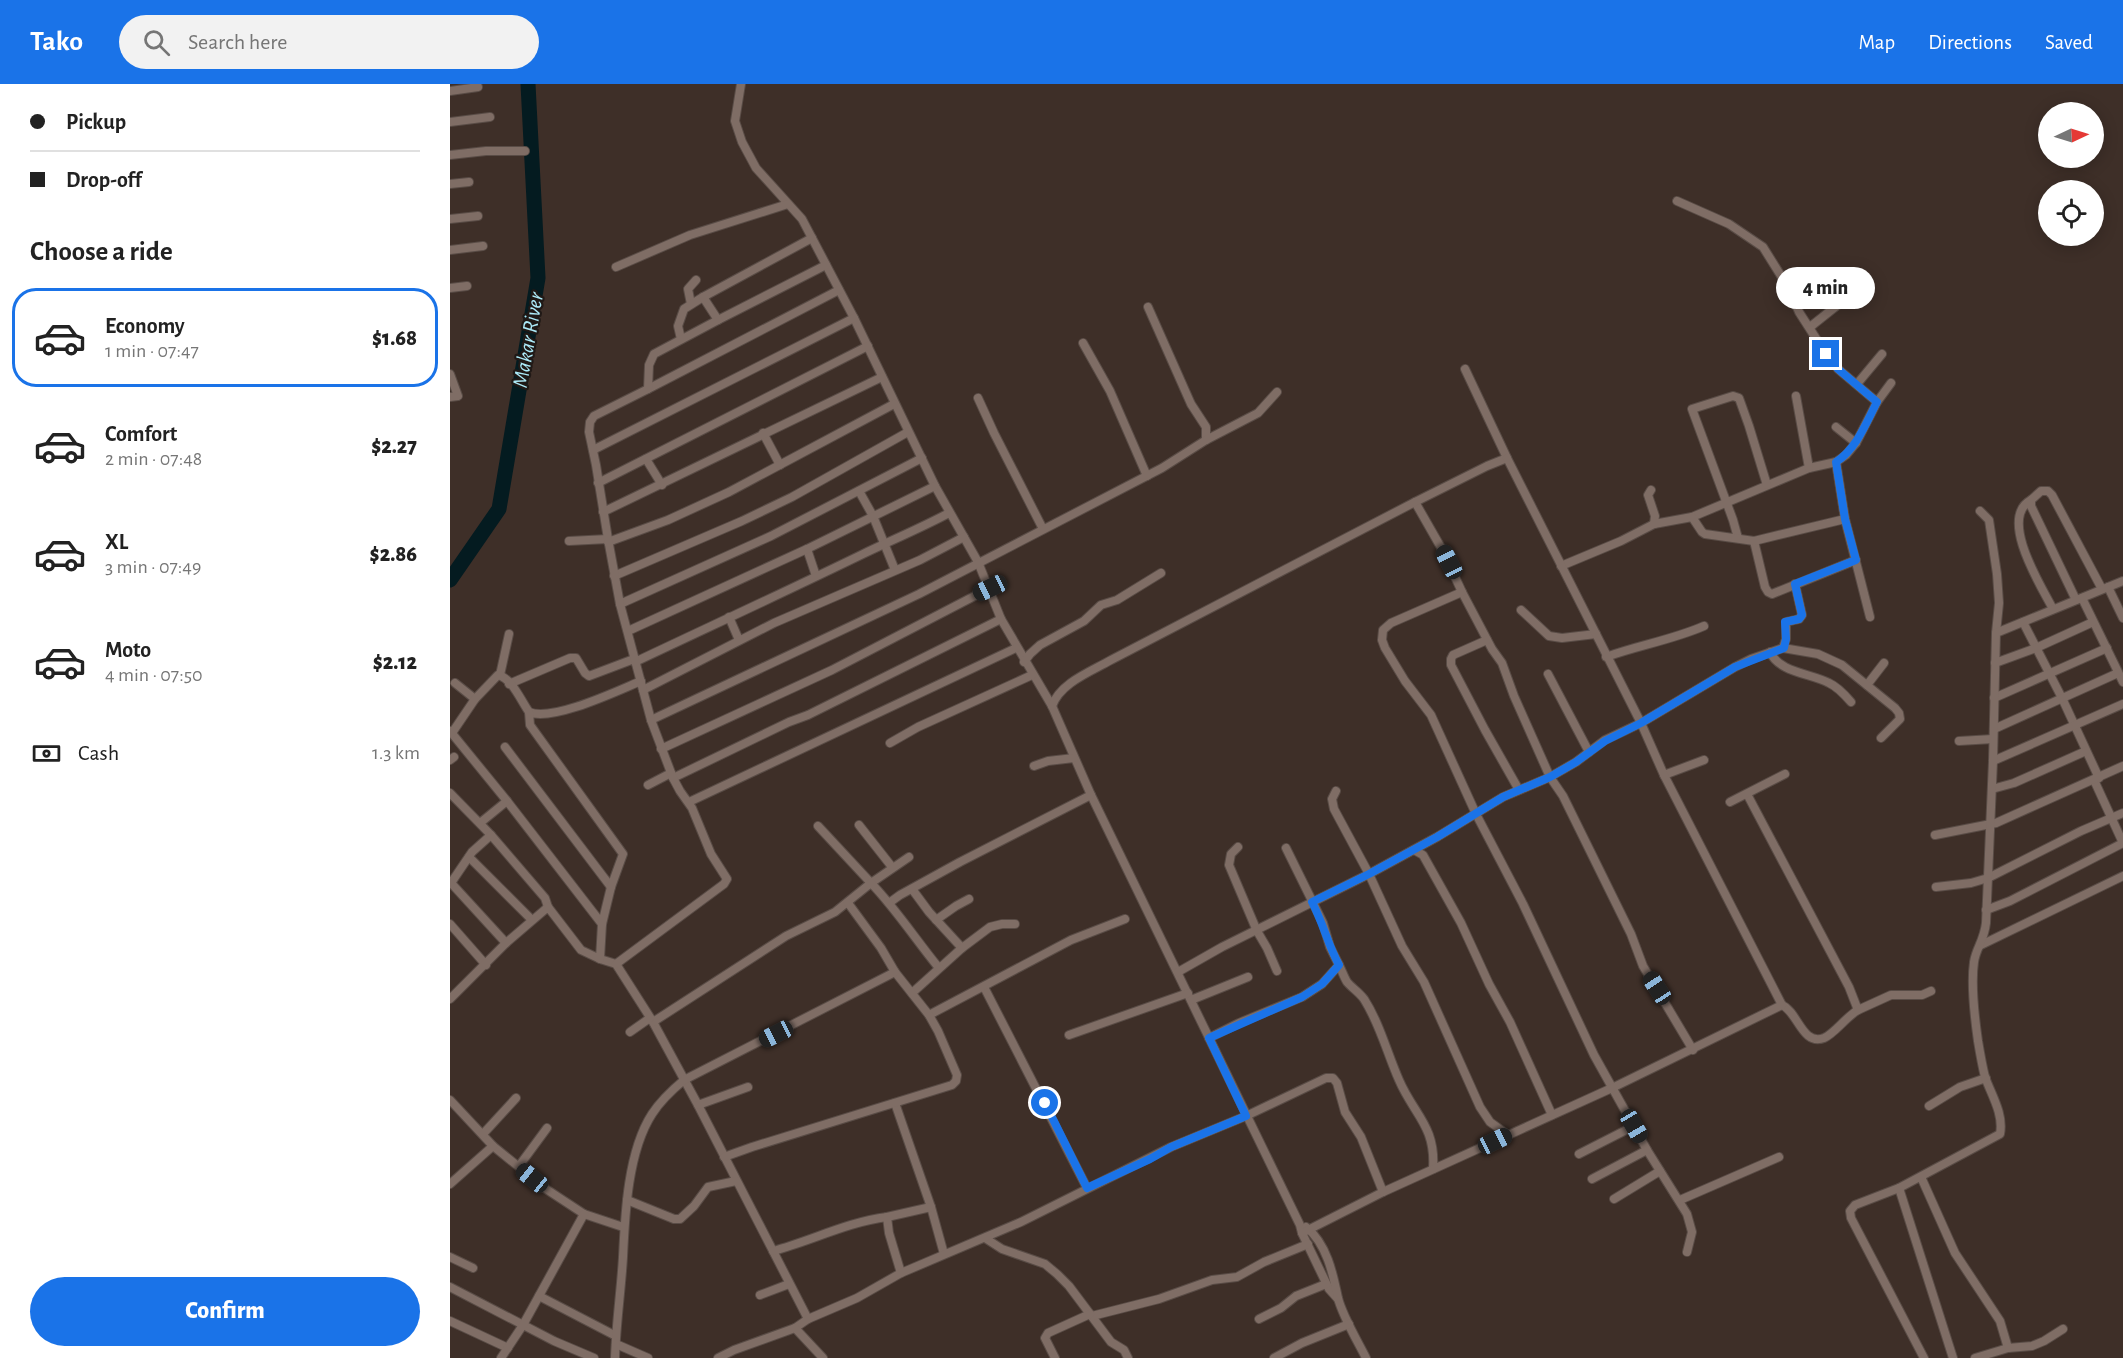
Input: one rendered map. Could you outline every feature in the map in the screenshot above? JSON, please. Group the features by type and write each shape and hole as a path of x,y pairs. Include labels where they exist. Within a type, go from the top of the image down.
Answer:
{"street":[{"path":"741,84 735,121 742,142 756,168 802,219 854,318 935,486 978,562 1001,619 1024,662 1052,706 1091,795 1246,1116 1304,1229 1308,1244 1326,1284 1338,1299 1366,1358"},
{"path":"450,91 478,87"},
{"path":"450,122 490,117"},
{"path":"450,155 486,151 525,151"},
{"path":"450,184 469,182"},
{"path":"1677,201 1729,224 1763,247 1788,287 1799,312 1826,354 1838,369 1877,402"},
{"path":"616,267 690,235 789,204"},
{"path":"450,219 478,216"},
{"path":"680,335 680,317 684,309 812,238"},
{"path":"450,250 483,246"},
{"path":"648,389 649,365 654,354 671,345 680,335 718,320 826,265"},
{"path":"691,304 688,289 696,280"},
{"path":"450,288 467,286"},
{"path":"616,964 727,881 711,854 689,802 672,776 651,720 614,576 589,432 590,422 594,416 839,290"},
{"path":"1810,327 1849,296"},
{"path":"703,297 718,320"},
{"path":"1148,307 1189,399 1206,426 1206,440"},
{"path":"593,450 854,318"},
{"path":"1083,343 1110,391 1147,476"},
{"path":"598,483 868,346"},
{"path":"1857,384 1882,354"},
{"path":"1465,369 1507,458 1641,723 1664,775 1782,1005 1792,1012 1808,1037 1815,1039 1827,1036 1858,1010 1891,995 1922,995 1931,992"},
{"path":"450,374 458,396 450,397"},
{"path":"603,512 882,376"},
{"path":"1561,566 1615,544 1654,524 1692,517 1809,468 1836,462 1846,455 1856,442 1877,402 1891,383"},
{"path":"651,720 919,594 1147,476 1206,440 1258,413 1277,392"},
{"path":"1738,538 1692,409 1732,396 1739,398 1767,485"},
{"path":"1796,396 1809,468"},
{"path":"978,398 1043,529"},
{"path":"569,541 608,540 668,520 729,492 894,404"},
{"path":"1836,427 1856,442"},
{"path":"614,576 792,497 908,432"},
{"path":"763,433 780,465"},
{"path":"620,604 718,561 922,458"},
{"path":"1052,706 1056,696 1078,679 1111,660 1415,502 1507,458"},
{"path":"646,459 662,485"},
{"path":"1836,462 1845,519 1870,617"},
{"path":"628,631 807,549 935,486"},
{"path":"1651,490 1648,495 1655,516 1654,524"},
{"path":"859,491 873,516 895,570"},
{"path":"2053,609 2023,549 2019,529 2021,510 2041,491 2048,491 2052,495 2123,618"},
{"path":"2031,500 2031,506 2079,599 2094,622 2123,682"},
{"path":"1415,502 1504,669 1550,777 1563,796 1631,934 1643,966 1693,1050"},
{"path":"1924,1358 1850,1214 1851,1208 1855,1205 1899,1188 2000,1134 1998,1111 1986,1078 1978,1038 1974,975 1974,961 1982,945 1985,932 1999,603 1989,520 1980,511"},
{"path":"509,684 570,658 578,660 585,673 590,676 635,661 883,544 920,529 949,513"},
{"path":"1692,517 1705,534 1754,541 1845,519"},
{"path":"529,712 539,714 562,711 642,686 939,551 964,537"},
{"path":"1754,541 1768,592 1775,594 1856,560"},
{"path":"807,549 816,576"},
{"path":"1024,662 1040,645 1084,621 1101,605 1117,600 1161,573"},
{"path":"1996,633 2123,581"},
{"path":"1784,648 1785,622 1799,619 1802,615 1795,584"},
{"path":"661,749 832,670 990,588"},
{"path":"1462,592 1391,623 1383,630 1382,640 1405,681 1431,716 1594,1055 1647,1150 1680,1200 1691,1225 1691,1240 1687,1252"},
{"path":"1521,610 1549,636 1562,638 1596,634"},
{"path":"729,617 739,640"},
{"path":"648,785 808,715 1001,619"},
{"path":"1986,910 2010,901 2123,843 2111,818 2086,751 2023,622"},
{"path":"1995,663 2036,648 2094,622"},
{"path":"1606,657 1627,649 1681,636 1704,626"},
{"path":"500,675 509,634"},
{"path":"1487,640 1454,655 1451,662 1485,730 1519,790"},
{"path":"689,802 1016,648"},
{"path":"1178,972 1479,816 1503,797 1550,777 1613,736 1641,723 1735,667 1770,652 1784,648 1809,651 1842,665 1899,713 1898,721 1881,738"},
{"path":"1994,698 2107,648"},
{"path":"1770,652 1777,664 1829,682 1851,702"},
{"path":"1867,685 1884,663"},
{"path":"1994,729 2118,673"},
{"path":"1548,674 1589,752"},
{"path":"500,675 496,675 475,699 451,732 602,924"},
{"path":"500,675 529,712 530,725 621,851 622,858 611,887 602,924 600,958"},
{"path":"891,743 918,727 1032,675"},
{"path":"455,683 475,699"},
{"path":"1046,697 1056,696"},
{"path":"1993,761 2123,704"},
{"path":"1959,741 1993,739"},
{"path":"505,747 611,887"},
{"path":"1992,789 2014,783 2086,751"},
{"path":"1034,766 1048,761 1074,758"},
{"path":"1664,775 1704,760"},
{"path":"1935,835 1990,825 2123,766"},
{"path":"1730,802 1785,774"},
{"path":"1336,790 1332,799 1334,809 1369,874 1402,946 1424,982 1480,1107 1490,1122 1508,1135"},
{"path":"450,793 491,835 545,898 548,907 581,950 616,964 651,1020 698,1105 808,1319"},
{"path":"1747,794 1849,987 1858,1010"},
{"path":"890,903 1025,828 1091,795"},
{"path":"480,823 507,801"},
{"path":"1936,887 1971,883 1988,878 2123,813"},
{"path":"859,825 892,867"},
{"path":"818,826 890,903 902,922 939,968"},
{"path":"491,835 469,857 451,884 506,943"},
{"path":"1423,855 1427,842"},
{"path":"1238,847 1231,854 1229,865 1277,971"},
{"path":"1286,848 1323,923 1330,947 1348,982 1368,1006 1401,1086 1414,1105 1429,1135 1433,1149 1433,1169"},
{"path":"1414,850 1423,855 1461,923 1552,1114"},
{"path":"469,857 532,920"},
{"path":"630,1032 786,936 835,912 892,867 909,857"},
{"path":"1982,945 2123,876"},
{"path":"912,889 962,948"},
{"path":"936,920 969,899"},
{"path":"724,1158 752,1147 952,1085 956,1081 957,1075 929,1015 895,972 881,948 848,903"},
{"path":"450,999 506,943 548,907"},
{"path":"929,1015 1071,940 1125,920"},
{"path":"450,924 486,965"},
{"path":"912,993 962,948 990,927 1016,924"},
{"path":"1209,1038 1302,997 1322,984 1339,965"},
{"path":"615,1358 623,1257 623,1227 632,1171 647,1124 661,1101 684,1080 895,972"},
{"path":"1069,1035 1248,977"},
{"path":"984,987 1087,1188"},
{"path":"1304,1229 1612,1088 1782,1005"},
{"path":"718,1358 795,1328 808,1319 857,1298 901,1273 985,1238 1171,1147 1246,1116 1319,1081 1333,1078 1337,1083 1345,1112 1360,1137 1383,1192"},
{"path":"1929,1106 1960,1087 1986,1078"},
{"path":"698,1105 748,1087"},
{"path":"483,1134 516,1098"},
{"path":"450,1100 493,1146 546,1189 584,1214 623,1227"},
{"path":"895,1103 931,1207 944,1254"},
{"path":"1579,1154 1634,1126"},
{"path":"519,1166 547,1128"},
{"path":"450,1184 493,1146"},
{"path":"1592,1179 1647,1150"},
{"path":"1680,1200 1779,1157"},
{"path":"1614,1199 1660,1171"},
{"path":"1921,1177 1955,1253 2000,1322 2007,1348"},
{"path":"627,1200 674,1219 680,1219 694,1206 708,1187 736,1180"},
{"path":"1899,1188 1953,1358"},
{"path":"772,1251 861,1221 931,1207"},
{"path":"501,1358 523,1325 584,1214"},
{"path":"887,1217 889,1233 901,1273"},
{"path":"1304,1229 1319,1243 1328,1260 1337,1285 1338,1299"},
{"path":"985,1238 1002,1248 1045,1264 1069,1286 1113,1345 1124,1350 1128,1358"},
{"path":"1054,1358 1046,1338 1048,1334 1091,1315 1159,1299 1212,1280 1237,1277 1264,1262 1308,1244"},
{"path":"450,1257 473,1268"},
{"path":"760,1295 789,1284"},
{"path":"1259,1319 1281,1308 1296,1296 1326,1284"},
{"path":"450,1287 523,1325 594,1358"},
{"path":"539,1296 648,1358"},
{"path":"450,1321 508,1348"},
{"path":"1274,1358 1302,1343 1349,1324"},
{"path":"795,1328 823,1358"},
{"path":"1975,1358 2007,1348 2032,1346 2063,1329"}],"waterway":[{"name":"Makar River","path":"450,580 499,509 538,278 528,84"}],"route":[{"path":"1045,1103 1087,1188 1171,1147 1246,1116 1209,1038 1302,997 1322,984 1339,965 1330,947 1323,923 1312,902 1437,837 1503,797 1550,777 1605,741 1641,723 1735,667 1784,648 1785,622 1797,620 1802,615 1795,584 1856,560 1845,519 1836,462 1846,455 1856,442 1877,402 1838,369 1826,354"}]}
